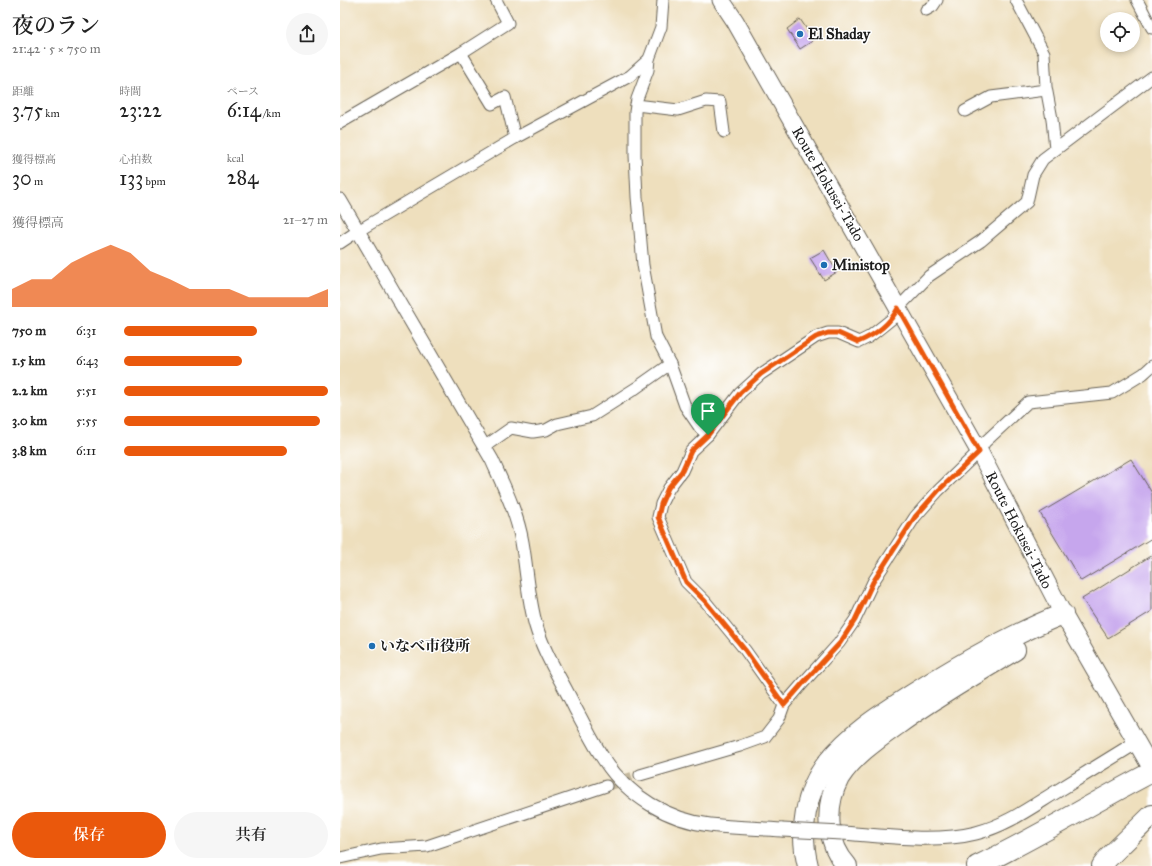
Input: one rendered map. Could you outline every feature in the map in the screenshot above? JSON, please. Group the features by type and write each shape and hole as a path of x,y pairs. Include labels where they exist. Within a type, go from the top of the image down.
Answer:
{"highway":[{"path":"808,866 804,842 804,822 809,799 827,763 844,745 862,728 948,671 1030,627 1063,614"},
{"path":"847,866 836,851 831,838 829,819 832,794 840,778 855,759 878,738 905,719 936,698 1036,637 1063,614"},
{"path":"976,866 1022,844 1152,772"},
{"path":"1102,866 1108,858 1152,815"}],"main road":[{"name":"Route Hokusei-Tado","path":"720,0 735,20 979,452 1063,614 1152,769"}],"street":[{"path":"340,122 461,53 508,23 496,0"},
{"path":"663,0 661,27 649,59 648,70 636,105 636,197 643,265 656,337 670,364 685,406 700,428 708,435"},
{"path":"926,10 933,6 937,0"},
{"path":"1016,0 1044,52 1046,90 1052,119 1055,149"},
{"path":"1137,0 1152,28"},
{"path":"461,53 492,104 505,98 515,138"},
{"path":"340,243 515,138 630,76 649,59"},
{"path":"784,705 745,650 705,601 686,582 658,517 661,504 668,488 682,471 691,451 708,435 740,393 761,374 816,337 828,333 838,333 858,342 869,337 893,318 898,308 929,276 981,241 1027,202 1033,175 1043,159 1152,76"},
{"path":"965,111 992,97 1046,90"},
{"path":"636,105 678,110 706,101 720,102 724,132"},
{"path":"340,200 492,460 512,505 522,542 530,600 536,627 549,656 605,762 618,778 638,796 666,813 685,820 709,825 919,838 950,837 975,834 1000,825 1137,742"},
{"path":"484,447 511,428 534,432 546,430 557,424 592,416 670,364"},
{"path":"640,776 740,746 765,736 779,719 784,705 840,643 855,620 873,582 915,517 938,491 979,452 985,442 1028,402 1112,393 1143,374 1152,366"},
{"path":"340,858 381,849 426,846 606,786"}],"building":[{"name":"El Shaday","path":"800,19 814,40 800,49 787,29"},
{"name":"Ministop","path":"824,250 837,272 824,280 810,258"},
{"path":"1131,459 1152,493 1152,538 1081,581 1040,513"},
{"path":"1152,555 1152,611 1108,638 1082,599"}],"tunnel":[{"path":"606,786 640,775"}],"place":[{"name":"El Shaday","path":"800,34"},
{"name":"Ministop","path":"824,265"},
{"name":"いなべ市役所","path":"372,646"}],"route":[{"path":"898,308 979,452 938,491 915,517 873,582 855,620 840,643 784,705 745,650 705,601 686,582 658,517 661,504 668,488 682,471 691,451 708,435 740,393 761,374 816,337 828,333 838,333 858,342 869,337 893,318 898,308"}]}
